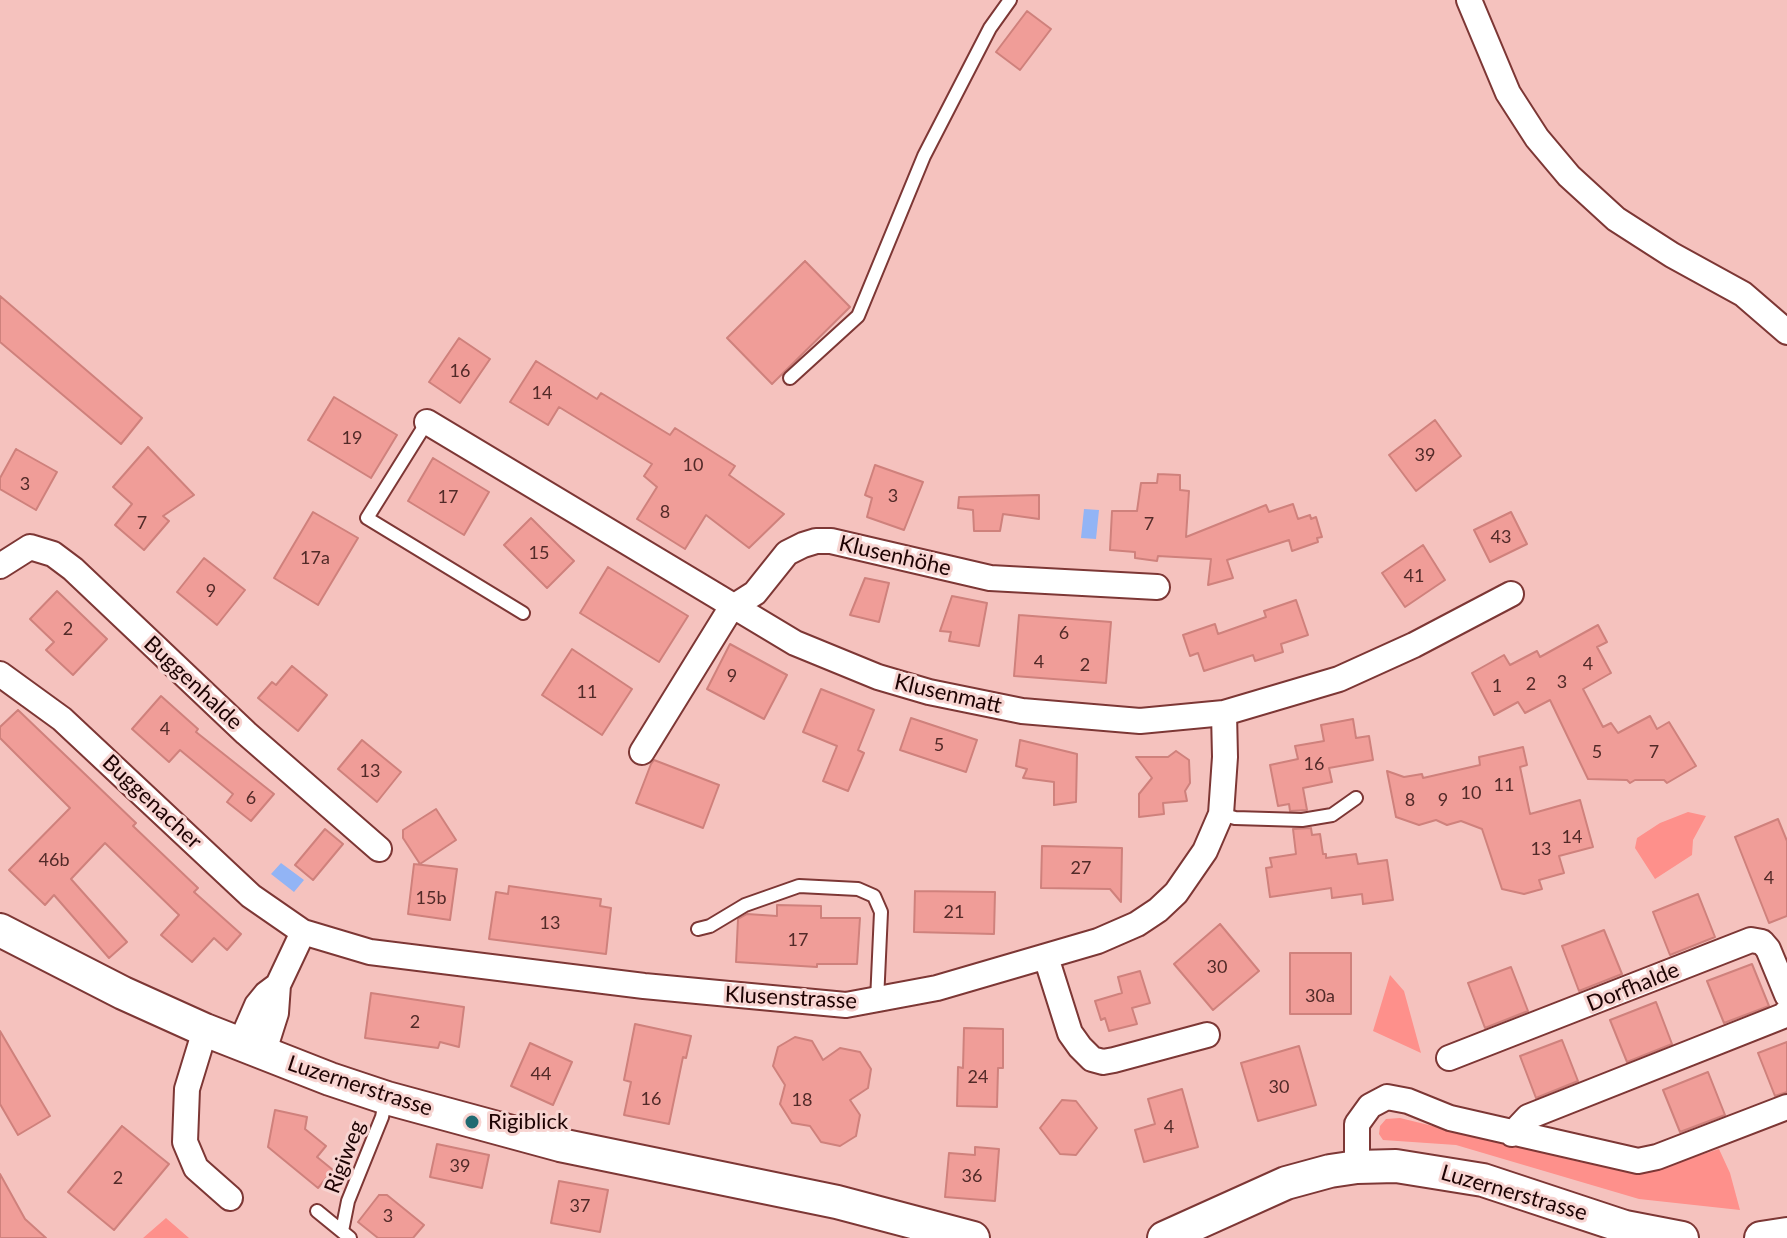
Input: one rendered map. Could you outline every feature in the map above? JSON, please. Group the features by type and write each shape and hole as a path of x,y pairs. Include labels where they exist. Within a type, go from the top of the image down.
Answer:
{"main road":[{"name":"Luzernerstrasse","path":"0,930 123,993 205,1030 387,1098 560,1145 837,1202 973,1238"},
{"name":"Luzernerstrasse","path":"1164,1238 1286,1183 1357,1167 1418,1167 1460,1174 1625,1227 1682,1238"},
{"path":"1761,1238 1787,1234"}],"street":[{"path":"1469,0 1508,93 1537,138 1569,176 1616,219 1672,255 1743,294 1787,332"},
{"name":"Klusenmatt","path":"427,422 795,643 878,677 929,692 1022,711 1140,721 1224,713 1339,679 1379,662 1511,594"},
{"name":"Klusenhöhe","path":"642,752 733,607 755,593 787,553 816,541 831,541 990,578 1157,587"},
{"name":"Buggenhalde","path":"0,566 30,547 53,554 73,569 246,733 379,849"},
{"name":"Buggenacher","path":"0,674 62,719 251,896 303,932"},
{"name":"Klusenstrasse","path":"303,932 370,952 644,986 846,1005 937,988 1098,941 1137,924 1176,893 1205,851 1221,814 1224,713"},
{"path":"252,1049 257,1005 278,985 303,932"},
{"name":"Dorfhalde","path":"1449,1058 1751,940 1762,942 1768,949 1787,995"},
{"path":"1046,957 1070,1033 1092,1059 1103,1062 1114,1060 1207,1035"},
{"path":"1512,1134 1528,1117 1787,1012"},
{"path":"205,1030 187,1089 185,1142 196,1168 230,1198"},
{"path":"1357,1167 1357,1124 1370,1106 1387,1097 1512,1134 1638,1161 1657,1157 1787,1107"}],"lane":[{"path":"790,378 858,316 924,156 990,28 1010,0"},
{"path":"427,422 367,518 523,613"},
{"path":"1221,814 1235,818 1302,820 1332,815 1356,798"},
{"path":"698,929 710,926 745,905 799,886 858,889 874,896 881,912 877,1001"},
{"name":"Rigiweg","path":"346,1235 348,1201 387,1098"},
{"name":"Rigiweg","path":"317,1211 346,1235"}],"shaded area":[{"path":"1688,812 1706,816 1693,840 1692,855 1655,879 1635,848 1637,838 1660,823"},
{"path":"1390,975 1404,991 1421,1053 1373,1031"},
{"path":"1400,1118 1580,1162 1629,1168 1656,1169 1719,1149 1730,1173 1740,1210 1639,1199 1456,1145 1383,1140 1379,1134 1380,1126 1386,1119"},
{"path":"166,1218 189,1238 143,1238"}],"water":[{"path":"1084,509 1099,510 1096,539 1081,538"},
{"path":"281,863 304,880 294,892 271,874"}],"building":[{"path":"1027,11 1051,29 1020,70 996,52"},
{"path":"805,261 850,307 772,384 727,338"},
{"path":"0,296 142,418 121,444 0,342"},
{"path":"459,338 490,359 460,403 429,382"},
{"path":"536,361 597,399 601,393 670,435 675,428 735,466 729,475 784,514 749,548 706,515 685,549 637,519 657,487 644,476 652,464 559,407 548,425 510,402"},
{"path":"334,397 397,435 371,478 308,440"},
{"path":"1435,420 1461,456 1416,491 1389,455"},
{"path":"148,447 194,495 163,516 169,521 144,550 115,525 132,504 113,487"},
{"path":"16,449 57,472 36,510 0,489 0,478"},
{"path":"433,458 489,492 464,535 408,501"},
{"path":"875,465 923,482 904,530 867,517 872,498 865,495"},
{"path":"1158,474 1180,475 1180,490 1189,491 1186,537 1266,505 1269,512 1293,504 1298,519 1310,515 1311,519 1316,517 1322,537 1317,538 1318,542 1292,551 1289,540 1227,560 1233,578 1208,585 1211,559 1158,556 1157,561 1135,558 1135,552 1110,550 1112,511 1137,511 1141,483 1157,483"},
{"path":"1039,495 1039,519 1003,514 1000,531 974,531 973,510 958,508 959,497"},
{"path":"313,512 358,538 318,605 274,578"},
{"path":"1511,512 1527,544 1490,562 1474,530"},
{"path":"531,518 574,561 547,588 504,545"},
{"path":"1423,545 1445,580 1405,607 1382,573"},
{"path":"204,558 245,590 217,625 177,592"},
{"path":"608,567 688,616 659,662 580,613"},
{"path":"865,578 889,583 879,622 850,615"},
{"path":"57,591 107,639 73,675 46,650 54,642 30,619"},
{"path":"952,596 987,603 979,646 949,641 951,632 940,631"},
{"path":"1296,600 1308,635 1281,644 1283,652 1255,661 1253,655 1204,671 1198,653 1190,656 1183,635 1215,624 1218,634 1266,617 1264,611"},
{"path":"1019,615 1111,622 1106,683 1014,676"},
{"path":"1598,625 1607,642 1597,647 1611,673 1583,689 1603,727 1611,723 1618,733 1650,716 1657,729 1669,722 1696,766 1667,783 1664,780 1635,780 1630,783 1627,780 1588,779 1550,700 1525,713 1518,702 1494,715 1472,673 1504,655 1510,665 1537,651 1540,657"},
{"path":"730,644 787,675 764,719 707,689"},
{"path":"572,649 632,689 602,735 542,695"},
{"path":"292,666 327,695 298,731 258,698 272,682 276,685"},
{"path":"821,689 874,710 858,750 864,753 848,791 823,781 837,746 803,732"},
{"path":"161,696 198,729 196,732 274,794 251,821 227,802 233,794 180,750 169,762 132,729"},
{"path":"18,710 136,823 133,826 198,888 194,892 241,934 227,950 214,938 192,962 161,935 179,915 105,843 71,879 127,942 109,958 54,895 45,905 9,870 70,808 0,738 0,727"},
{"path":"911,718 977,740 966,772 900,750"},
{"path":"1353,719 1356,738 1369,736 1373,760 1329,768 1332,782 1303,788 1307,810 1290,811 1289,804 1278,806 1270,765 1298,759 1295,746 1324,741 1321,725"},
{"path":"362,740 401,772 377,802 338,769"},
{"path":"1020,740 1077,754 1076,802 1054,805 1054,782 1023,778 1027,769 1016,766"},
{"path":"1523,747 1527,765 1520,767 1530,814 1580,800 1593,847 1559,856 1564,873 1539,880 1542,889 1524,894 1502,889 1482,829 1461,821 1447,825 1436,820 1419,825 1396,817 1387,771 1404,777 1422,774 1423,778 1480,765 1479,757"},
{"path":"1176,751 1189,760 1190,783 1185,791 1187,801 1163,803 1164,814 1139,817 1139,794 1152,778 1136,757 1168,757"},
{"path":"654,760 719,785 703,828 636,803"},
{"path":"436,809 456,840 420,864 403,838 403,830"},
{"path":"1778,819 1787,841 1787,916 1769,923 1735,837"},
{"path":"1311,828 1312,835 1320,834 1326,858 1356,854 1358,864 1387,860 1393,900 1363,904 1362,894 1332,898 1331,888 1270,897 1266,868 1272,867 1270,858 1296,854 1293,829"},
{"path":"325,829 343,844 313,880 295,865"},
{"path":"1042,846 1122,848 1121,902 1110,889 1041,888"},
{"path":"414,864 457,869 450,920 408,914"},
{"path":"509,886 601,899 600,906 611,908 606,954 489,939 496,892 508,894"},
{"path":"915,891 995,892 994,934 914,932"},
{"path":"1698,894 1715,937 1670,955 1653,912"},
{"path":"777,905 821,906 821,918 860,918 857,964 817,964 817,967 736,962 738,919 747,914 777,916"},
{"path":"1220,924 1259,971 1213,1010 1174,964"},
{"path":"1604,930 1622,974 1579,991 1562,946"},
{"path":"1290,953 1351,953 1351,1014 1290,1014"},
{"path":"1752,964 1769,1006 1724,1023 1707,981"},
{"path":"1511,967 1528,1011 1485,1028 1468,983"},
{"path":"1140,971 1150,1003 1132,1008 1137,1024 1109,1031 1105,1018 1101,1020 1095,1001 1122,993 1118,977"},
{"path":"371,993 464,1007 459,1047 440,1042 438,1048 365,1038"},
{"path":"1656,1002 1672,1044 1627,1062 1610,1020"},
{"path":"635,1024 691,1036 686,1058 683,1057 669,1124 624,1115 631,1082 624,1080"},
{"path":"964,1028 1003,1029 1003,1068 998,1068 997,1107 957,1106 958,1067 963,1068"},
{"path":"0,1031 50,1116 18,1135 0,1104"},
{"path":"795,1037 812,1041 823,1060 840,1048 860,1052 871,1069 868,1088 850,1100 860,1115 856,1136 840,1146 821,1142 810,1126 792,1123 780,1104 785,1085 773,1066 778,1047"},
{"path":"1562,1040 1578,1081 1536,1098 1520,1056"},
{"path":"1787,1042 1787,1092 1775,1096 1758,1053"},
{"path":"530,1043 572,1062 553,1105 511,1086"},
{"path":"1299,1046 1316,1105 1258,1121 1241,1063"},
{"path":"1708,1072 1725,1115 1680,1132 1663,1090"},
{"path":"1182,1089 1198,1147 1144,1162 1135,1130 1155,1124 1148,1099"},
{"path":"1062,1100 1076,1101 1097,1128 1076,1155 1060,1154 1040,1128"},
{"path":"275,1110 307,1117 305,1129 326,1146 317,1157 333,1170 318,1188 268,1147"},
{"path":"122,1126 169,1164 114,1230 68,1192"},
{"path":"437,1144 489,1155 482,1188 430,1177"},
{"path":"975,1147 999,1149 995,1201 945,1197 949,1153 975,1155"},
{"path":"0,1174 25,1219 46,1238 0,1238"},
{"path":"559,1181 608,1190 600,1232 551,1223"},
{"path":"379,1195 387,1195 424,1225 413,1238 378,1238 358,1222"}],"place":[{"name":"Rigiblick","path":"472,1122"}]}
